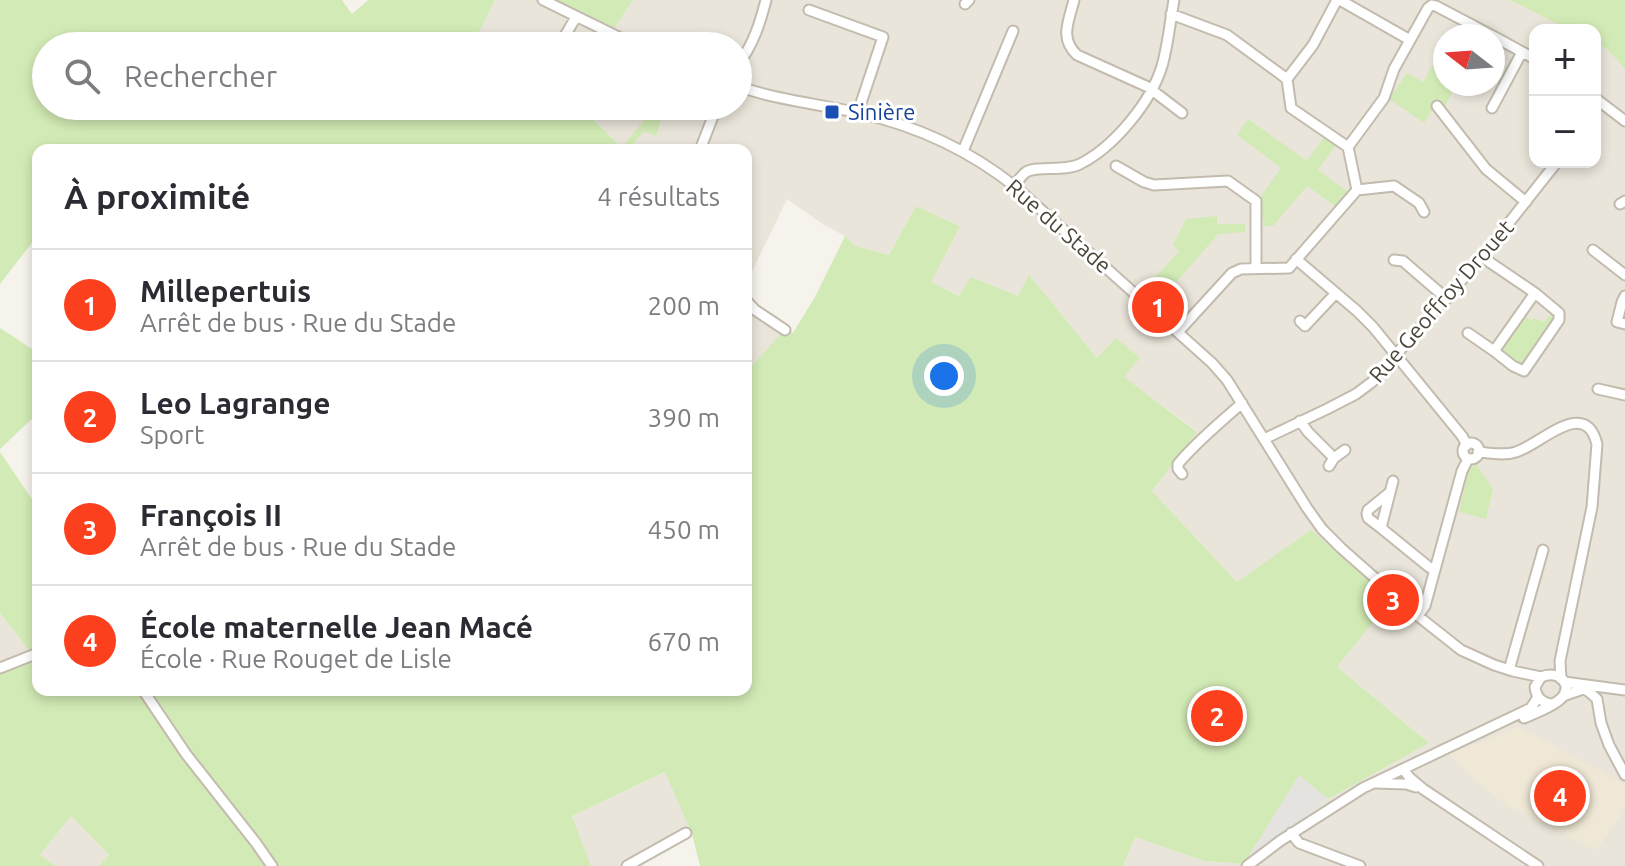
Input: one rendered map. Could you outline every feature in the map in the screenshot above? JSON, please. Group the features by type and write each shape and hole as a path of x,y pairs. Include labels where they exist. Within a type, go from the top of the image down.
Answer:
{"street":[{"path":"543,0 608,32"},
{"path":"752,43 766,0"},
{"path":"1074,0 1066,34 1070,48 1077,55 1151,91 1182,113"},
{"path":"1014,185 1030,170 1078,165 1116,136 1133,117 1151,91 1162,65 1174,0"},
{"path":"1357,190 1348,147 1291,108 1287,79 1313,45 1339,0 1410,40"},
{"path":"1348,147 1384,98 1394,69 1428,8 1432,5 1469,24"},
{"path":"809,10 885,32 858,112"},
{"path":"1171,14 1227,35 1287,79"},
{"path":"567,32 576,17"},
{"path":"963,151 1013,31"},
{"path":"1505,43 1529,56"},
{"path":"1492,108 1522,52"},
{"name":"Rue du Stade","path":"752,89 858,112 914,128 963,151 1014,185 1227,380 1286,476 1322,529 1341,548 1461,650 1511,671 1546,675"},
{"path":"1601,103 1625,121"},
{"path":"1437,106 1486,169 1526,202"},
{"path":"702,144 712,120"},
{"path":"1116,166 1154,185 1228,181 1256,201 1256,268"},
{"name":"Rue Geoffroy Drouet","path":"1264,439 1366,387 1447,299 1552,168"},
{"path":"1178,332 1232,273 1241,269 1289,268 1357,190 1394,186 1419,203 1424,212"},
{"path":"1593,250 1625,275"},
{"path":"1468,333 1524,371 1559,320 1559,313 1535,293 1482,257"},
{"path":"1296,259 1365,319 1467,445"},
{"path":"1394,260 1403,261 1447,299"},
{"path":"1300,321 1305,326 1336,293"},
{"path":"1494,351 1535,293"},
{"path":"1621,323 1625,296"},
{"path":"752,307 785,330"},
{"path":"1598,389 1625,395"},
{"path":"1182,474 1178,464 1203,436 1242,403"},
{"path":"1300,421 1332,462 1345,450"},
{"path":"1478,452 1519,452 1567,424 1582,424 1591,429 1595,436 1592,507 1560,661 1565,691 1563,696"},
{"path":"1468,459 1463,451 1467,445 1474,444 1478,452"},
{"path":"1468,459 1475,458 1478,452"},
{"path":"1418,616 1425,606 1468,459"},
{"path":"1381,528 1393,481"},
{"path":"1389,493 1368,510 1368,518 1435,570"},
{"path":"1511,671 1543,550"},
{"path":"2,663 32,655"},
{"path":"1247,866 1291,833 1373,783 1531,708 1546,675 1560,661"},
{"name":"Rue du Stade","path":"1511,671 1537,692"},
{"path":"1546,675 1562,680 1622,687"},
{"path":"1597,699 1605,692 1622,687"},
{"path":"1406,767 1486,735 1583,689 1597,699 1609,745 1625,775"},
{"path":"1537,692 1541,701 1551,704"},
{"path":"147,696 186,754 272,866"},
{"path":"1406,767 1410,778 1423,789 1538,866"},
{"path":"1393,773 1400,784"},
{"path":"1373,783 1423,789"},
{"path":"627,866 686,833"},
{"path":"1291,833 1299,843 1360,866"}],"shaded area":[{"path":"495,0 551,0 613,30 633,0 1505,0 1557,24 1529,24 1529,168 1601,168 1601,46 1606,48 1625,69 1625,866 1123,866 1135,837 1204,861 1244,864 1328,799 1429,743 1337,667 1391,600 1237,582 1152,491 1197,431 1123,377 1139,359 1097,358 1029,276 1018,296 971,277 960,296 930,282 959,225 916,206 889,255 855,246 845,236 787,199 752,272 752,144 618,144 594,120 752,120 752,32 478,32"},
{"path":"752,299 756,306 786,328 752,365"},
{"path":"0,613 29,650 0,662"},
{"path":"1516,726 1625,786 1625,809 1597,850 1508,806 1478,783 1448,753 1488,740"},
{"path":"666,772 692,834 639,866 591,866 572,816"},
{"path":"1299,775 1328,799 1244,864"},
{"path":"71,816 109,855 99,866 56,866 39,856"}],"green space":[{"path":"0,0 342,0 352,14 368,0 495,0 479,32 32,32 32,120 594,120 618,144 32,144 32,243 0,284"},
{"path":"551,0 633,0 613,30"},
{"path":"1505,0 1625,0 1625,69 1601,46 1601,24 1557,24"},
{"path":"1433,64 1433,96 1450,96 1444,109 1437,103 1424,123 1389,99 1407,73 1423,82"},
{"path":"1248,119 1307,161 1324,137 1336,145 1318,170 1348,192 1335,206 1307,186 1273,226 1263,226 1264,220 1259,219 1259,199 1281,168 1237,135"},
{"path":"644,120 661,120 656,136 644,131 633,144 625,144"},
{"path":"916,206 960,226 931,282 959,296 971,277 1018,296 1029,275 1097,358 1116,338 1140,358 1124,377 1197,432 1152,491 1237,582 1311,530 1391,600 1337,667 1429,743 1328,799 1299,776 1244,864 1204,861 1135,837 1123,866 700,866 692,834 665,772 572,816 591,866 99,866 109,855 71,816 40,855 56,866 0,866 0,662 29,650 0,613 0,452 32,499 32,696 752,696 752,365 786,328 793,333 845,236 855,246 889,255"},
{"path":"1217,216 1217,224 1245,224 1245,232 1218,234 1156,306 1142,292 1179,251 1173,245 1186,219"},
{"path":"1548,308 1556,313 1557,320 1524,366 1519,367 1501,354 1499,347 1523,315 1532,321 1534,318 1544,322 1551,314"},
{"path":"0,328 32,349 32,419 0,449"},
{"path":"1476,464 1493,489 1486,519 1459,512 1469,470"}],"place":[{"name":"Sinière","path":"832,112"},
{"name":"Millepertuis","path":"1158,307"},
{"name":"François II","path":"1393,600"},
{"name":"Leo Lagrange","path":"1217,716"},
{"name":"École maternelle Jean Macé","path":"1560,796"}]}
